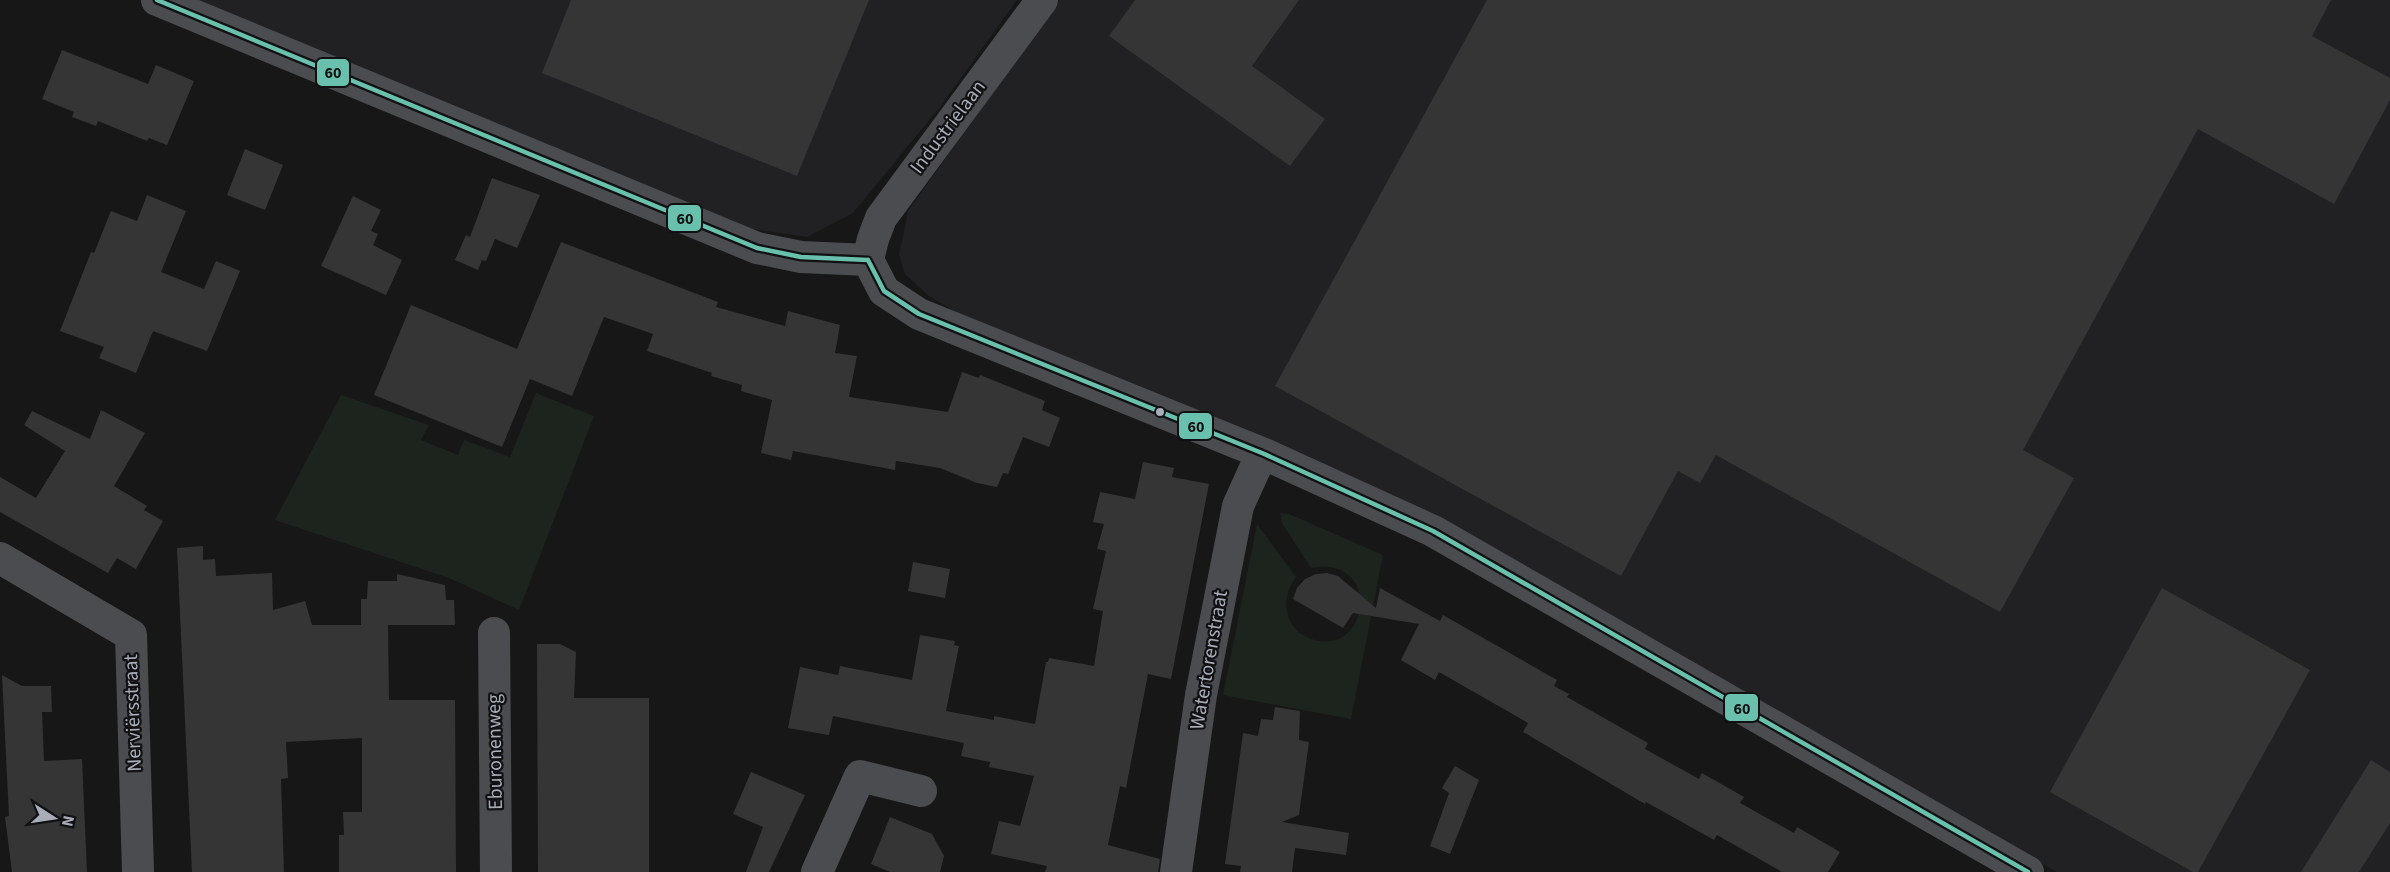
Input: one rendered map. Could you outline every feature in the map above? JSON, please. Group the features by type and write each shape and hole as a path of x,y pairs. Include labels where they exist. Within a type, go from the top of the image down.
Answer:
{"street":[{"path":"157,0 757,248 801,257 868,260 884,291 919,314 1262,453 1433,531 2028,872"},
{"name":"Industrielaan","path":"868,260 881,218 1042,0"},
{"name":"Watertorenstraat","path":"1176,872 1201,695 1238,506 1262,453"},
{"name":"Nerviërsstraat","path":"0,558 131,635 138,872"},
{"name":"Eburonenweg","path":"494,633 496,872"},
{"path":"817,872 860,776 921,791"}],"shaded area":[{"path":"196,0 1017,0 940,107 853,213 807,237 751,229"},
{"path":"1059,0 2390,0 2390,872 2057,872 1417,511 1251,431 969,319 930,297 905,274 899,255 908,211"},
{"path":"536,393 594,416 519,610 449,578 275,520 341,395 429,425 421,440 458,455 464,440 510,457"},
{"path":"1280,513 1289,514 1383,555 1351,719 1223,695 1257,524 1296,577 1288,593 1286,604 1290,621 1297,631 1315,640 1334,640 1348,633 1357,620 1360,604 1358,588 1349,575 1334,568 1311,568 1282,523"}],"building":[{"path":"571,0 869,0 797,176 542,73"},
{"path":"1135,0 1299,0 1252,66 1325,119 1290,166 1109,36"},
{"path":"1487,0 2331,0 2312,36 2390,78 2390,100 2334,204 2198,129 2023,450 2074,478 2000,612 1716,455 1700,483 1678,471 1621,576 1275,386"},
{"path":"62,50 148,84 156,65 194,81 167,145 149,138 147,141 98,121 96,126 72,117 74,112 42,99"},
{"path":"245,149 283,165 265,210 227,195"},
{"path":"492,178 540,195 517,248 495,239 486,261 482,260 478,270 455,260 466,235 470,237"},
{"path":"147,195 186,211 161,272 204,289 216,261 240,271 207,351 153,331 136,373 99,358 104,347 60,331 91,252 94,253 111,211 137,221"},
{"path":"353,196 381,210 371,231 378,234 373,245 402,260 386,295 321,266"},
{"path":"561,242 718,302 716,307 785,326 788,311 840,325 835,353 857,356 849,397 948,412 962,372 979,378 980,375 1045,401 1042,410 1060,418 1049,447 1023,437 1008,474 1003,473 997,487 977,483 940,468 896,461 895,470 793,451 791,460 761,453 772,400 741,391 742,385 711,376 712,373 647,351 653,334 604,317 572,396 530,379 502,447 374,395 411,305 517,349"},
{"path":"101,410 145,433 114,486 147,506 144,510 163,521 136,569 117,558 108,573 0,512 0,477 36,498 65,451 24,425 32,411 90,439"},
{"path":"1143,462 1174,468 1172,477 1209,484 1171,679 1148,674 1126,788 1120,786 1108,845 1160,859 1158,872 1045,872 1047,866 991,854 999,821 1020,826 1034,776 989,767 990,762 961,756 964,743 833,716 829,735 788,728 800,667 838,675 840,666 912,680 920,635 955,641 954,645 959,646 946,711 994,720 994,716 1035,724 1046,662 1049,658 1094,666 1103,611 1093,609 1106,551 1097,549 1104,524 1093,522 1100,492 1135,499"},
{"path":"203,546 203,560 215,559 216,576 272,573 273,610 305,601 312,625 361,625 361,599 367,599 368,581 397,581 397,574 445,585 446,600 454,600 455,625 388,625 389,700 455,700 456,872 339,872 339,835 344,835 343,812 362,812 362,738 286,742 288,778 281,779 284,872 192,872 177,548"},
{"path":"913,562 950,569 945,598 908,591"},
{"path":"1327,573 1338,576 1376,608 1380,588 1440,621 1443,615 1557,680 1554,686 1569,694 1567,697 1648,743 1645,749 1699,779 1702,773 1744,797 1740,803 1794,833 1797,827 1840,852 1828,872 1782,872 1717,835 1714,840 1646,802 1645,804 1523,732 1528,723 1439,672 1435,680 1401,660 1419,624 1353,613 1343,628 1293,599 1297,588 1305,579 1316,574"},
{"path":"2162,588 2310,670 2198,872 2193,872 2050,792"},
{"path":"537,644 560,644 576,652 574,698 649,698 649,872 538,872"},
{"path":"2,675 22,686 51,686 52,712 42,712 44,761 82,759 87,872 12,872 5,817 9,816"},
{"path":"1275,707 1300,711 1299,740 1309,742 1299,815 1282,822 1349,833 1346,855 1295,848 1292,872 1240,872 1241,866 1225,864 1243,733 1258,736 1261,719 1273,720"},
{"path":"2371,760 2390,772 2390,823 2359,872 2301,872"},
{"path":"1455,766 1479,780 1450,854 1430,846 1449,793 1442,788"},
{"path":"751,772 805,795 769,872 746,872 763,827 733,814"},
{"path":"890,817 932,834 944,856 940,872 890,872 871,864"}],"transit line":[{"name":"60","path":"157,0 757,248 801,257 868,260"},
{"name":"60","path":"868,260 884,291 919,314 1262,453 1433,531 2028,872"}]}
